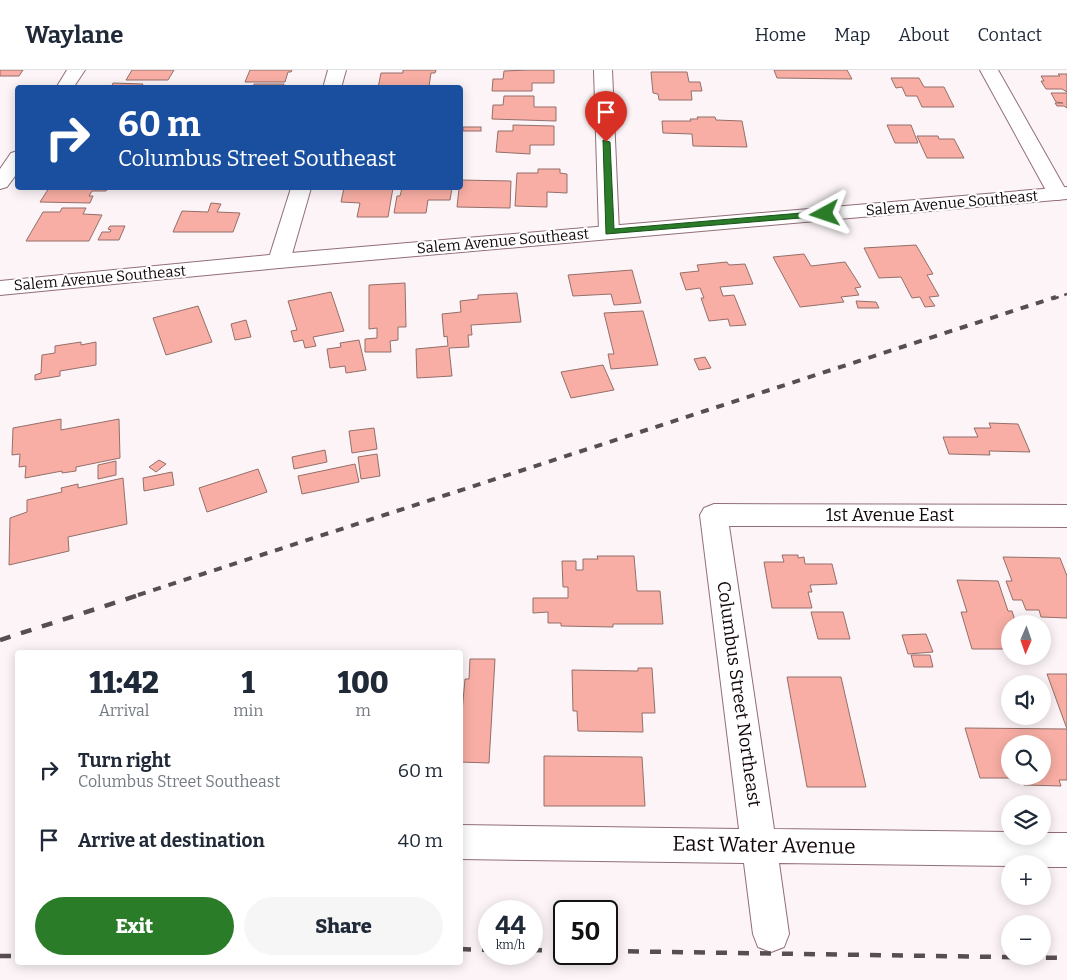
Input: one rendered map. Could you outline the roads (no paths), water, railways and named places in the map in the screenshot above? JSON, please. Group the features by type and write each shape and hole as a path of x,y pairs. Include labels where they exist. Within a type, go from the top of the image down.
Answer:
{"street":[{"path":"66,85 76,70"},
{"path":"333,85 337,70"},
{"path":"603,70 609,232"},
{"path":"989,70 1062,193"},
{"path":"0,183 15,161"},
{"path":"279,261 300,190"},
{"name":"Salem Avenue Southeast","path":"0,288 279,261 1062,193"},
{"name":"1st Avenue East","path":"714,515 1067,516"},
{"name":"Columbus Street Northeast","path":"714,515 772,934"},
{"name":"East Water Avenue","path":"463,842 1067,850"}],"railway":[{"path":"1053,299 1067,294"},
{"path":"138,595 1056,297"},
{"path":"0,640 142,594"},
{"path":"463,949 478,950"},
{"path":"543,950 553,951"},
{"path":"618,951 1067,958"},
{"path":"0,956 15,956"}]}
